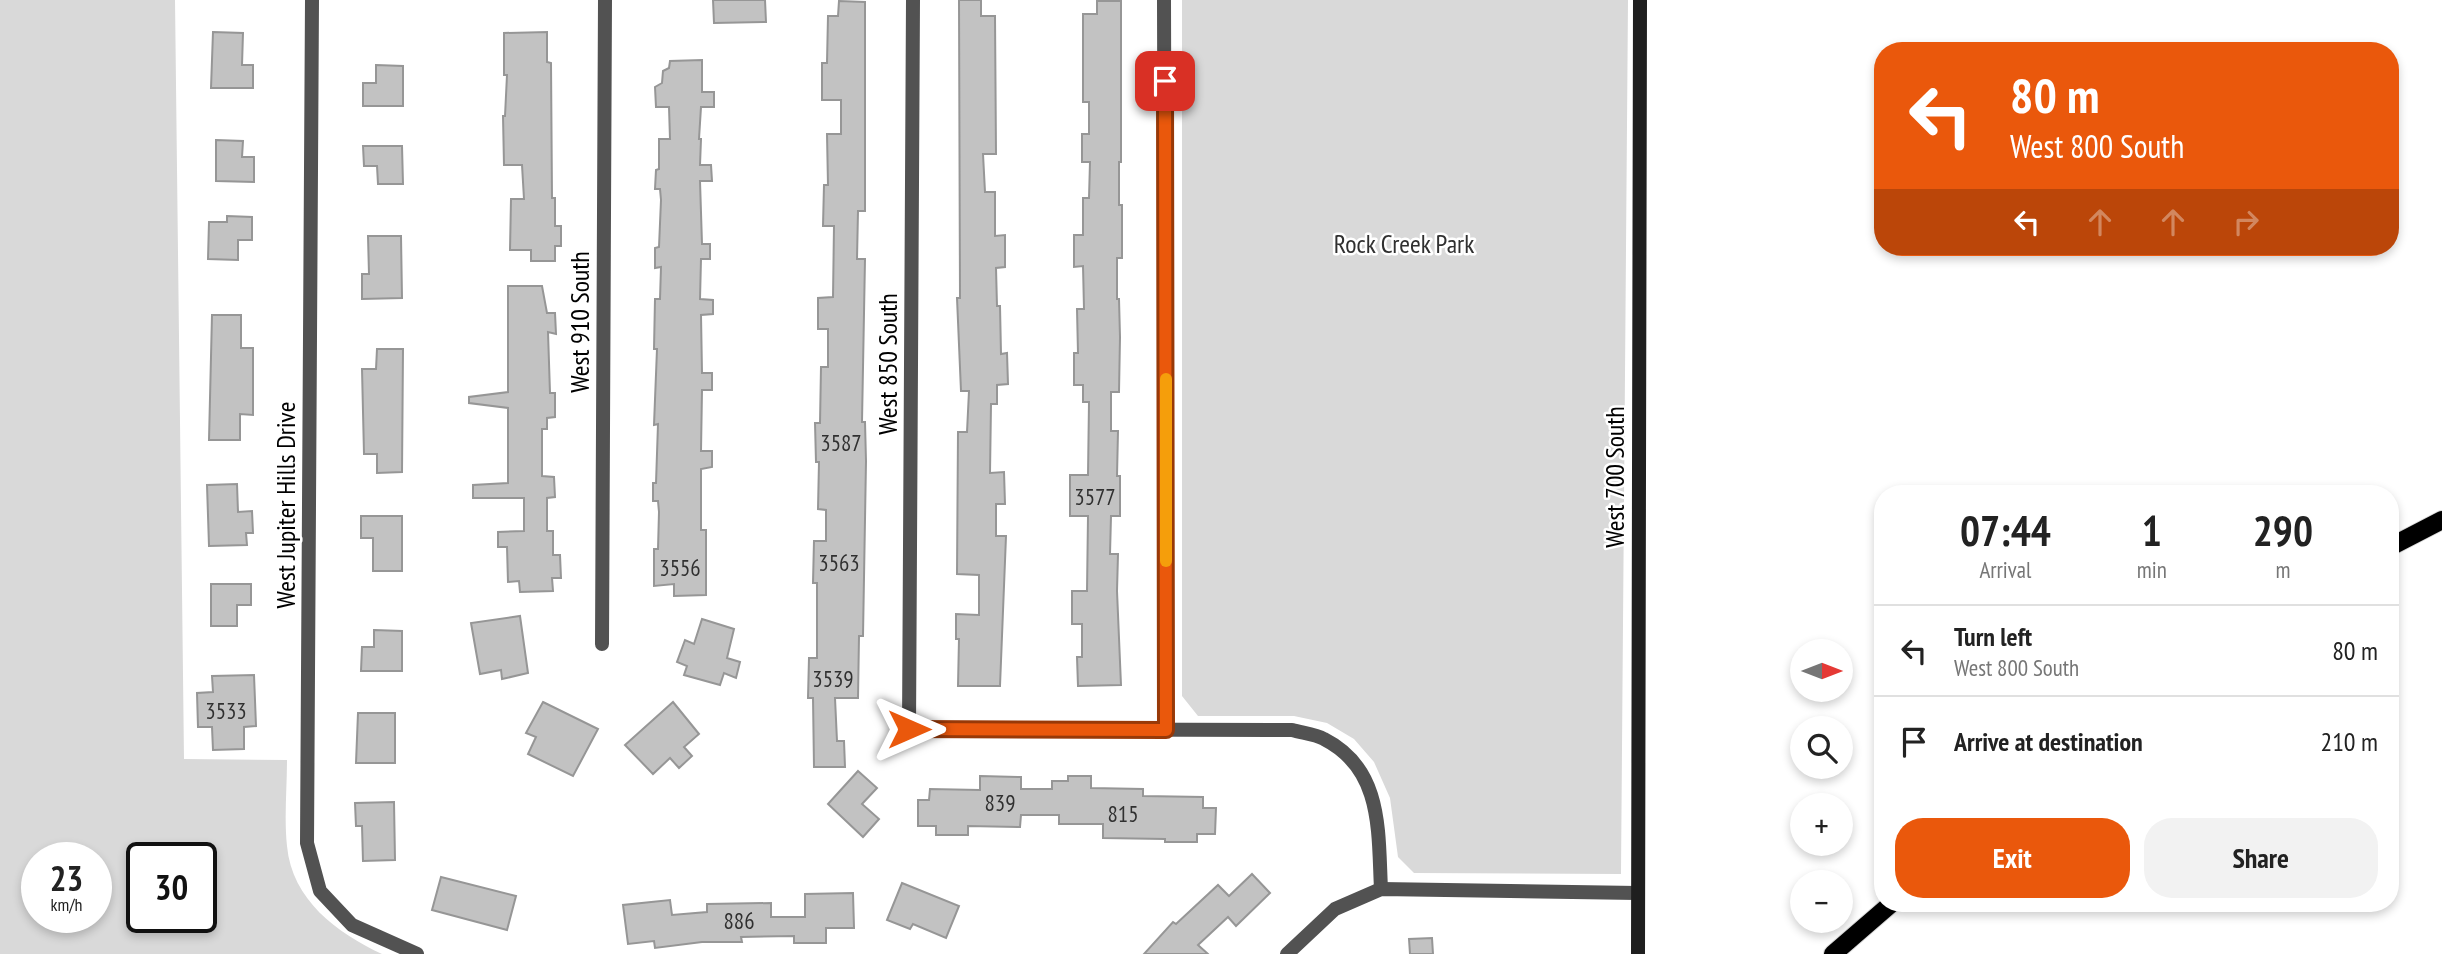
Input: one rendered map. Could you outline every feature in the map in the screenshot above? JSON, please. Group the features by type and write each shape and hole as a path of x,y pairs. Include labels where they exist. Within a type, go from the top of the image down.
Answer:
{"main road":[{"path":"2399,542 2442,520"},
{"path":"1833,954 1882,912"}],"street":[{"name":"West Jupiter Hills Drive","path":"312,0 307,843 320,891 352,925 417,954"},
{"name":"West 910 South","path":"603,644 605,0"},
{"name":"West 850 South","path":"913,0 909,729 1166,730"},
{"path":"1164,0 1166,730 1292,730 1322,738 1349,755 1366,778 1377,813 1381,889"},
{"name":"West 700 South","path":"1638,954 1640,0"},
{"path":"1287,954 1335,909 1381,889 1637,893"}],"green space":[{"path":"0,0 175,0 184,759 287,760 287,846 298,883 307,898 333,925 382,954 0,954"},
{"name":"Rock Creek Park","path":"1182,0 1628,0 1621,874 1414,873 1398,857 1390,798 1374,762 1354,739 1327,723 1294,716 1198,716 1182,696"}],"building":[{"path":"713,0 765,0 766,22 714,23"},
{"path":"959,0 981,0 981,16 995,16 996,154 983,154 985,192 995,192 995,236 1005,235 1005,267 996,268 1001,354 1007,353 1008,384 997,385 997,404 991,404 990,473 1004,472 1005,504 996,504 996,536 1006,536 1000,686 958,686 959,639 956,639 956,614 979,615 979,575 957,574 958,432 967,432 969,391 961,391 957,298 960,298"},
{"path":"839,1 865,2 865,211 858,211 857,259 865,259 862,422 865,422 866,461 863,636 859,636 858,698 835,698 837,741 844,741 845,767 814,767 813,698 808,698 809,658 817,658 814,541 826,541 826,510 818,509 819,462 816,462 815,423 820,423 821,367 828,367 828,329 818,329 818,298 833,297 834,226 823,226 824,185 828,185 827,134 841,134 841,100 822,100 822,63 827,63 828,16 838,16"},
{"path":"1097,1 1121,1 1119,205 1122,205 1122,258 1117,258 1119,392 1111,392 1111,431 1118,431 1120,516 1111,516 1110,554 1118,554 1121,685 1078,686 1077,657 1082,657 1082,624 1072,624 1072,591 1087,591 1088,516 1070,516 1070,475 1088,475 1089,402 1083,402 1083,385 1074,385 1074,353 1078,353 1077,309 1084,309 1083,266 1074,267 1074,235 1083,235 1083,198 1089,198 1090,162 1082,162 1082,134 1089,134 1089,102 1083,102 1083,14 1097,14"},
{"path":"213,32 243,33 242,65 253,65 253,88 211,88"},
{"path":"547,32 547,62 551,63 552,198 555,198 555,226 561,226 561,246 555,246 555,261 531,261 531,250 510,250 511,199 524,199 522,165 504,165 503,116 507,75 504,75 504,33"},
{"path":"702,60 702,92 714,92 714,107 701,107 699,139 700,165 711,165 712,181 700,181 702,244 710,244 710,259 701,259 700,299 713,300 713,314 701,315 702,373 712,373 712,390 702,390 701,451 712,451 712,467 701,469 701,530 706,530 706,595 674,596 674,584 654,586 654,549 658,549 659,512 658,501 653,501 658,424 654,425 657,349 654,349 655,299 660,299 661,267 655,268 655,248 659,247 661,200 660,189 655,189 656,170 659,169 659,139 670,139 669,107 656,107 655,87 662,83 663,71 669,68 670,61"},
{"path":"376,65 403,66 403,106 363,106 363,83 376,83"},
{"path":"216,140 243,141 242,157 254,157 254,182 216,181"},
{"path":"363,146 402,146 403,184 378,184 377,166 364,166"},
{"path":"227,216 252,217 252,240 238,240 238,260 208,259 209,222 227,222"},
{"path":"368,236 401,236 402,298 362,299 362,274 369,274"},
{"path":"508,286 542,286 547,313 555,313 556,334 548,332 550,393 555,393 555,417 547,418 547,429 542,429 542,476 554,477 555,497 547,498 547,531 553,531 553,555 560,555 561,578 552,578 553,591 520,592 519,581 508,582 507,547 498,547 498,532 524,531 524,498 473,498 473,485 508,483 508,408 469,403 469,397 508,392"},
{"path":"212,315 241,315 241,348 253,348 253,415 240,414 240,440 209,440"},
{"path":"377,349 403,349 402,472 377,473 377,454 364,454 362,369 376,369"},
{"path":"237,484 238,512 252,511 253,533 246,533 247,545 209,546 207,485"},
{"path":"361,516 402,516 402,571 373,571 373,538 361,538"},
{"path":"211,584 251,584 251,605 237,605 237,626 211,626"},
{"path":"520,616 528,673 502,679 501,670 480,674 471,623"},
{"path":"702,619 734,629 727,658 740,662 736,678 724,673 720,685 684,675 687,666 677,662 685,640 694,644"},
{"path":"374,630 402,631 402,671 361,671 362,647 374,647"},
{"path":"254,675 256,726 244,727 244,749 213,750 212,727 198,727 197,693 213,692 212,676"},
{"path":"543,702 598,729 573,776 528,754 536,737 526,733"},
{"path":"673,702 699,734 684,747 692,756 679,768 670,758 653,774 625,745"},
{"path":"358,713 395,713 395,763 356,763"},
{"path":"858,771 877,788 862,804 879,819 863,837 828,804"},
{"path":"980,776 1021,777 1021,789 1052,789 1052,781 1068,781 1068,776 1091,776 1091,788 1143,789 1143,796 1203,797 1203,808 1216,808 1215,834 1197,834 1197,842 1103,838 1103,824 1059,824 1059,815 1021,815 1020,827 968,826 968,835 936,835 936,826 918,826 918,800 929,800 930,789 980,790"},
{"path":"394,802 395,860 363,861 362,826 356,826 355,803"},
{"path":"1252,874 1270,893 1236,926 1228,917 1198,945 1208,954 1144,954 1173,922 1176,924 1218,885 1229,896"},
{"path":"441,877 516,896 507,930 432,910"},
{"path":"902,883 959,906 946,938 913,924 910,929 887,920"},
{"path":"853,893 854,928 826,928 826,943 794,943 794,936 741,937 742,942 702,942 655,948 654,941 628,944 623,905 670,900 672,915 707,912 707,904 771,903 771,917 805,917 805,894"},
{"path":"1432,938 1433,954 1410,954 1409,939"}],"slow traffic":[{"path":"1166,379 1166,561"}],"route":[{"path":"909,729 1166,730 1165,81"}]}
